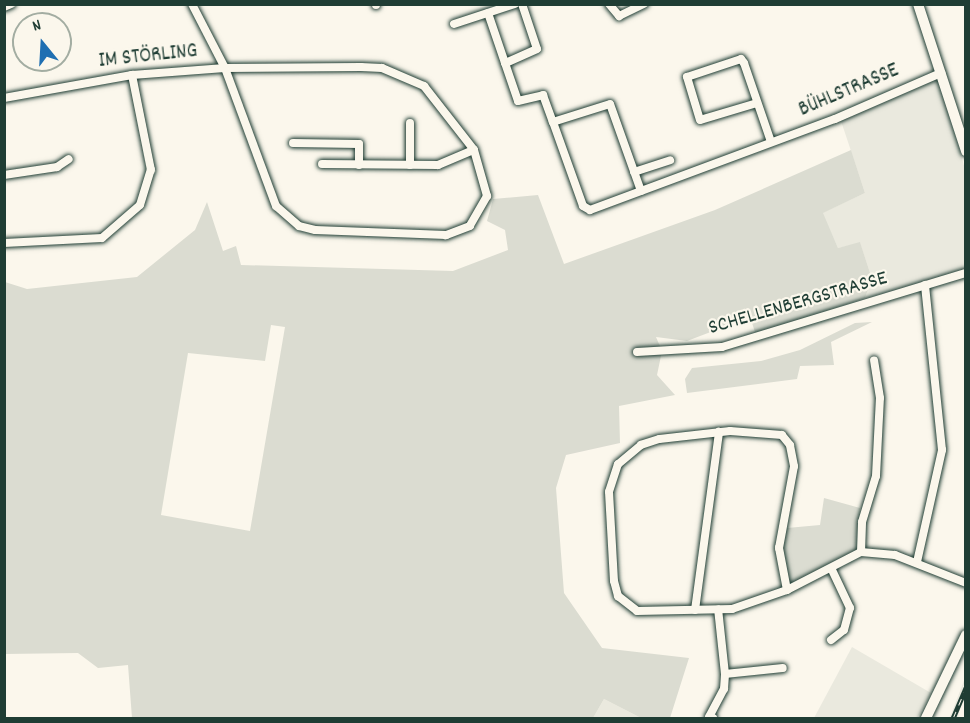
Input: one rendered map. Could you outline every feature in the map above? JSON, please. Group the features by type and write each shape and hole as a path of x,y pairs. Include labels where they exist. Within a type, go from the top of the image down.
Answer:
{"main road":[{"path":"918,4 941,73 962,124 966,151"},
{"path":"926,718 966,635"}],"street":[{"path":"4,7 10,4"},
{"name":"IM STÖRLING","path":"4,98 132,75 225,68 361,67 394,72 436,96 474,150 486,182 485,207 456,233 299,226 267,189 225,68 192,4"},
{"path":"454,24 515,4"},
{"path":"488,13 505,63 537,49 522,4"},
{"path":"609,4 619,16 644,4"},
{"path":"758,103 700,120 687,77 741,59 758,103 771,142"},
{"name":"BÜHLSTRASSE","path":"505,63 518,101 545,98 584,210 771,142 941,73"},
{"path":"4,243 102,238 140,205 151,170 132,75"},
{"path":"553,122 610,104 641,191"},
{"path":"410,123 410,165"},
{"path":"292,143 359,144 359,165"},
{"path":"322,164 450,163 474,150"},
{"path":"4,175 57,167 69,159"},
{"path":"634,172 670,160"},
{"name":"SCHELLENBERGSTRASSE","path":"638,352 722,347 966,273"},
{"path":"917,562 942,450 925,285"},
{"path":"861,552 862,522 876,476 880,398 874,360"},
{"path":"787,590 779,548 794,465 790,445 776,432 719,432 641,445 618,464 609,492 618,596 637,611 718,609 787,590 832,570 861,552 917,562 966,583"},
{"path":"695,610 719,432"},
{"path":"831,640 844,630 850,608 832,570"},
{"path":"713,718 709,717 724,689 725,674 718,609"},
{"path":"725,674 783,668"}],"shaded area":[{"path":"938,77 965,169 965,273 865,298 872,279 860,243 838,248 822,213 865,193 840,118"},
{"path":"851,150 865,193 823,213 838,248 860,242 872,279 865,298 756,335 750,317 687,341 656,337 662,351 657,375 675,395 619,406 620,443 566,455 556,488 564,593 602,648 689,658 670,718 641,718 604,699 593,718 132,718 128,665 98,668 78,653 5,654 5,282 27,289 137,277 195,230 207,202 223,251 236,246 241,265 453,271 508,250 505,230 487,221 493,199 538,195 564,264 715,210","holes":["271,325 285,327 250,531 161,515 188,353 265,361"]},
{"path":"872,322 831,342 834,365 800,366 797,379 687,393 685,379 692,368 761,361 800,350 855,323"},
{"path":"824,498 860,508 857,551 790,586 782,547 787,528 820,525"},
{"path":"852,647 931,693 917,718 814,718"},
{"path":"965,678 958,718 949,718 952,712"},
{"path":"604,699 641,718 593,718"}],"railway":[{"path":"953,718 966,688"}]}
